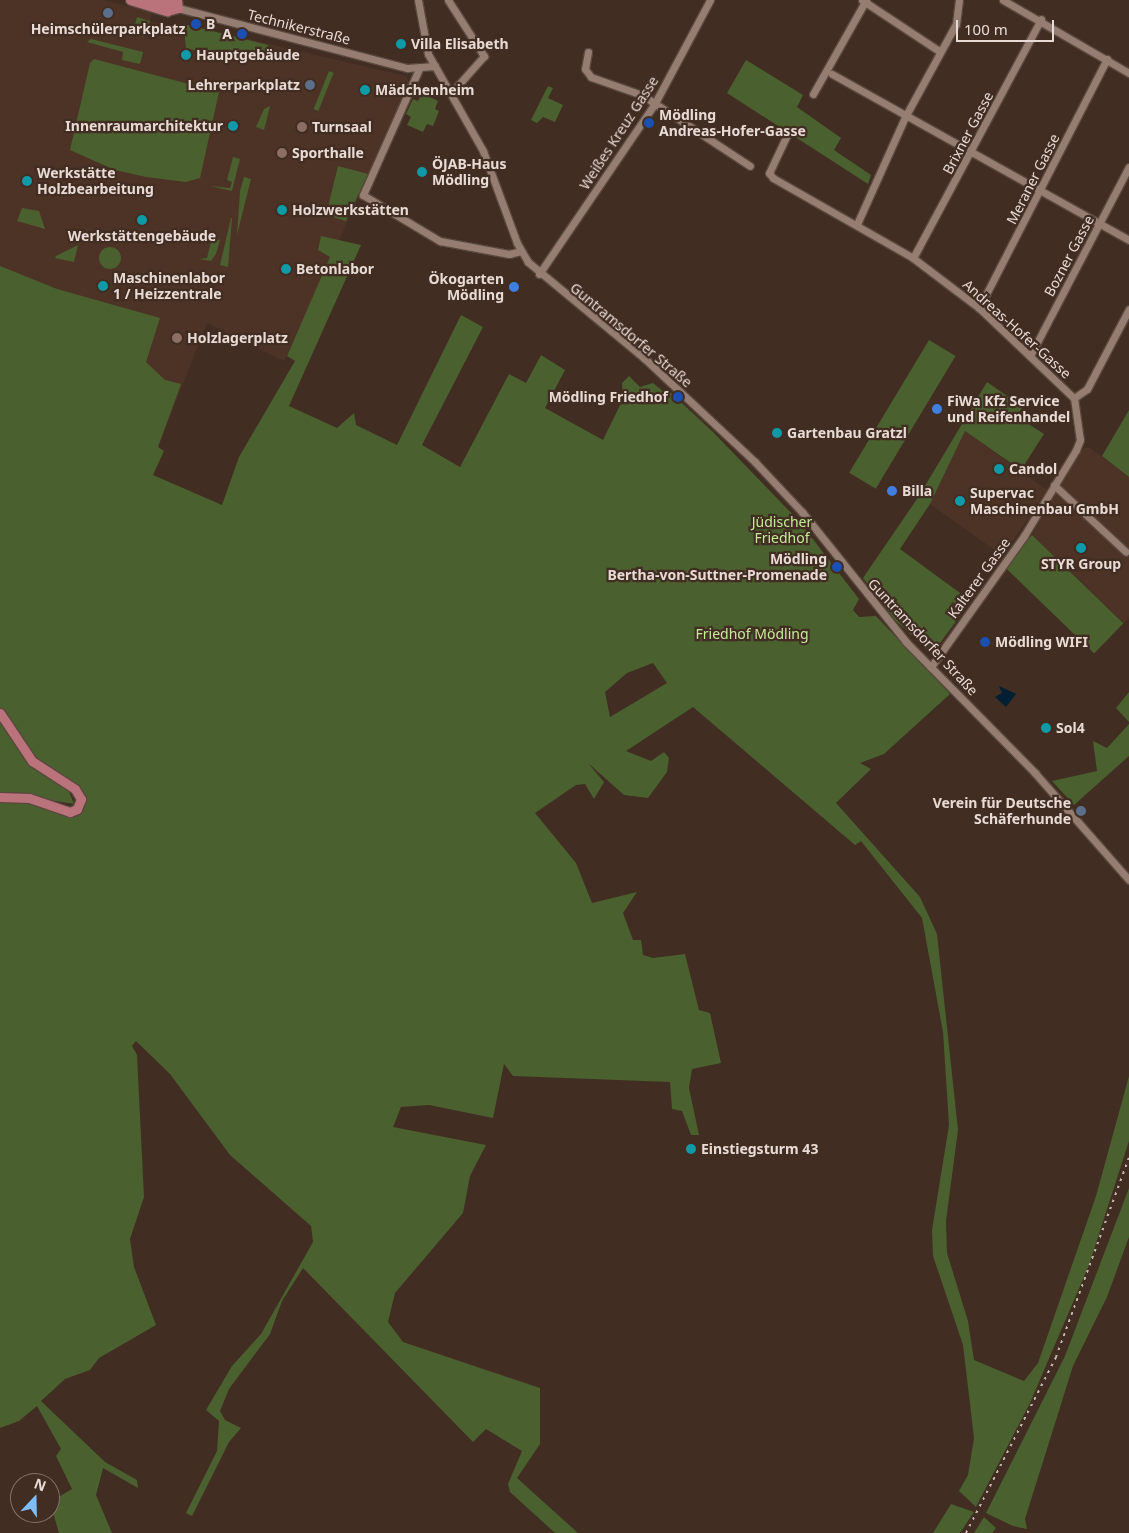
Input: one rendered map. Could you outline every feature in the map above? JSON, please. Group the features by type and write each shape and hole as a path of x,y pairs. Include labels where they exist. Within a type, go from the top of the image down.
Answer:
{"main road":[{"name":"Technikerstraße","path":"130,0 167,11 177,4"},
{"name":"Technikerstraße","path":"144,0 177,4"},
{"path":"0,713 32,761 75,789 81,799 77,809 70,812 29,798 0,797"}],"street":[{"name":"Guntramsdorfer Straße","path":"418,0 435,66 483,151 521,251 539,274 644,358 754,462 802,512 870,602 1035,773 1129,880"},
{"path":"448,0 484,56 451,93"},
{"name":"Weißes Kreuz Gasse","path":"539,274 655,103 710,0"},
{"path":"857,224 905,117 939,51 956,24 959,0"},
{"path":"1003,0 1042,19 1129,73"},
{"path":"813,94 864,1 939,51"},
{"name":"Technikerstraße","path":"177,4 419,69 435,66"},
{"name":"Brixner Gasse","path":"913,258 972,154 1042,19"},
{"path":"588,52 585,69 591,77 626,86 750,166"},
{"name":"Meraner Gasse","path":"979,308 1042,191 1107,60"},
{"path":"419,69 363,195 440,241 509,254 521,251"},
{"path":"832,74 905,117 1129,240"},
{"name":"Andreas-Hofer-Gasse","path":"786,135 769,173 913,258 979,308 1074,398 1078,422 1076,450"},
{"name":"Bozner Gasse","path":"1030,356 1129,167"},
{"path":"1074,398 1087,389 1129,309"},
{"name":"Kalterer Gasse","path":"931,667 1024,536 1076,450"},
{"path":"1054,485 1126,552"}],"shaded area":[{"path":"0,0 102,0 152,12 150,21 178,28 184,24 406,76 410,85 284,361 207,323 158,447 0,479"},
{"path":"965,431 1047,490 1003,556 930,504"},
{"path":"1089,447 1129,477 1129,618 1124,623 1032,535 1082,449"}],"green space":[{"path":"137,17 150,21 143,37 115,30 134,28"},
{"path":"184,24 268,45 265,58 241,52 239,61 186,48 184,29 178,28"},
{"path":"91,39 143,52 140,64 122,60 123,52 87,42"},
{"path":"94,59 219,92 200,178 186,182 146,177 115,170 70,150 90,63"},
{"path":"746,60 803,95 797,107 841,138 834,150 871,175 868,184 727,93"},
{"path":"329,71 334,73 318,111 314,109"},
{"path":"548,86 553,88 548,98 563,105 555,122 543,117 537,123 531,120"},
{"path":"422,93 438,101 435,109 439,111 433,126 427,124 423,132 407,125 411,117 406,114 413,99 418,101"},
{"path":"270,106 264,130 256,127 264,109"},
{"path":"233,157 240,159 232,191 210,186 230,188 232,182 227,180"},
{"path":"338,166 368,174 346,221 326,215"},
{"path":"244,177 251,179 237,235 240,191"},
{"path":"22,208 39,211 45,229 17,221"},
{"path":"232,218 228,267 220,265"},
{"path":"321,236 361,245 289,406 337,428 354,413 356,425 397,445 461,315 483,327 422,445 460,467 509,374 526,383 541,355 565,370 545,408 603,440 623,399 622,383 629,376 640,387 653,383 665,393 668,390 713,432 799,521 859,599 853,610 859,617 876,616 950,694 884,754 860,763 871,769 836,803 920,897 937,934 958,1130 946,1221 947,1253 968,1321 974,1360 1024,1381 1038,1363 1096,1196 1129,1076 1129,1141 1089,1265 1030,1403 976,1507 959,1491 968,1475 974,1438 963,1345 933,1256 932,1230 949,1125 943,1032 922,918 861,841 855,845 693,707 626,751 651,761 664,752 669,758 667,772 648,798 624,795 588,763 604,782 594,799 585,784 576,785 535,813 576,863 592,903 637,892 623,913 633,940 641,940 643,955 653,958 685,954 699,1010 710,1013 721,1063 692,1069 689,1088 699,1135 691,1135 682,1111 672,1109 670,1082 513,1076 504,1064 493,1118 429,1105 401,1107 393,1127 486,1145 470,1176 463,1213 395,1293 388,1322 403,1342 540,1388 540,1444 517,1478 578,1533 555,1533 510,1492 508,1484 522,1451 486,1429 473,1442 303,1268 282,1301 270,1334 229,1389 220,1411 225,1420 241,1428 229,1442 192,1516 186,1513 217,1451 219,1421 206,1410 232,1366 261,1334 313,1242 311,1226 230,1155 170,1074 136,1041 132,1046 137,1055 144,1197 130,1239 134,1267 156,1325 99,1358 90,1370 65,1379 41,1401 105,1462 137,1480 138,1488 103,1468 96,1495 112,1533 59,1533 56,1523 60,1523 60,1496 72,1489 56,1456 61,1449 37,1406 19,1421 0,1428 0,801 22,800 71,815 85,803 81,789 32,756 0,707 0,266 57,289 160,318 146,362 165,380 181,384 158,447 164,451 153,475 222,505 239,457 295,361 287,356 330,257 318,250","holes":["653,663 667,683 610,717 605,692 627,673"]},
{"path":"212,238 220,240 216,254 211,261 199,259 207,258"},
{"path":"78,245 74,262 55,258 56,256"},
{"path":"110,247 118,250 121,258 118,266 110,269 102,266 99,258 102,250"},
{"path":"929,340 956,356 876,489 849,473"},
{"path":"987,382 1023,407 1016,416 1044,434 1021,470 965,431 930,504 900,549 971,601 932,654 895,620 863,578 919,496"},
{"path":"1129,410 1129,477 1102,456"},
{"path":"1032,535 1123,623 1094,653 1003,565"},
{"path":"1129,692 1129,722 1116,708"},
{"path":"0,720 35,769 68,789 74,804 0,792"},
{"path":"1129,724 1129,756 1074,805 1052,781 1097,771 1093,741 1107,748"},
{"path":"1129,1188 1129,1237 1107,1297 1073,1366 1025,1519 1027,1529 1013,1526 986,1513 1065,1356"},
{"path":"951,1504 974,1512 960,1533 933,1533"},
{"path":"984,1517 996,1528 992,1533 974,1533"}],"water":[{"path":"999,686 1016,694 1006,707 995,697 1002,693"}],"railway":[{"path":"966,1533 1056,1357 1129,1158"}],"place":[{"name":"Heimschülerparkplatz","path":"108,13"},
{"name":"B","path":"196,24"},
{"name":"A","path":"242,34"},
{"name":"Villa Elisabeth","path":"401,44"},
{"name":"Hauptgebäude","path":"186,55"},
{"name":"Lehrerparkplatz","path":"310,85"},
{"name":"Mädchenheim","path":"365,90"},
{"name":"Mödling Andreas-Hofer-Gasse","path":"649,123"},
{"name":"Innenraumarchitektur","path":"233,126"},
{"name":"Turnsaal","path":"302,127"},
{"name":"Sporthalle","path":"282,153"},
{"name":"ÖJAB-Haus Mödling","path":"422,172"},
{"name":"Werkstätte Holzbearbeitung","path":"27,181"},
{"name":"Holzwerkstätten","path":"282,210"},
{"name":"Werkstättengebäude","path":"142,220"},
{"name":"Betonlabor","path":"286,269"},
{"name":"Maschinenlabor 1 / Heizzentrale","path":"103,286"},
{"name":"Ökogarten Mödling","path":"514,287"},
{"name":"Holzlagerplatz","path":"177,338"},
{"name":"Mödling Friedhof","path":"678,397"},
{"name":"FiWa Kfz Service und Reifenhandel","path":"937,409"},
{"name":"Gartenbau Gratzl","path":"777,433"},
{"name":"Candol","path":"999,469"},
{"name":"Billa","path":"892,491"},
{"name":"Supervac Maschinenbau GmbH","path":"960,501"},
{"name":"STYR Group","path":"1081,548"},
{"name":"Mödling Bertha-von-Suttner-Promenade","path":"837,567"},
{"name":"Mödling WIFI","path":"985,642"},
{"name":"Sol4","path":"1046,728"},
{"name":"Verein für Deutsche Schäferhunde","path":"1081,811"},
{"name":"Einstiegsturm 43","path":"691,1149"}],"park label":[{"name":"Jüdischer Friedhof","path":"782,530"},
{"name":"Friedhof Mödling","path":"752,634"}]}
